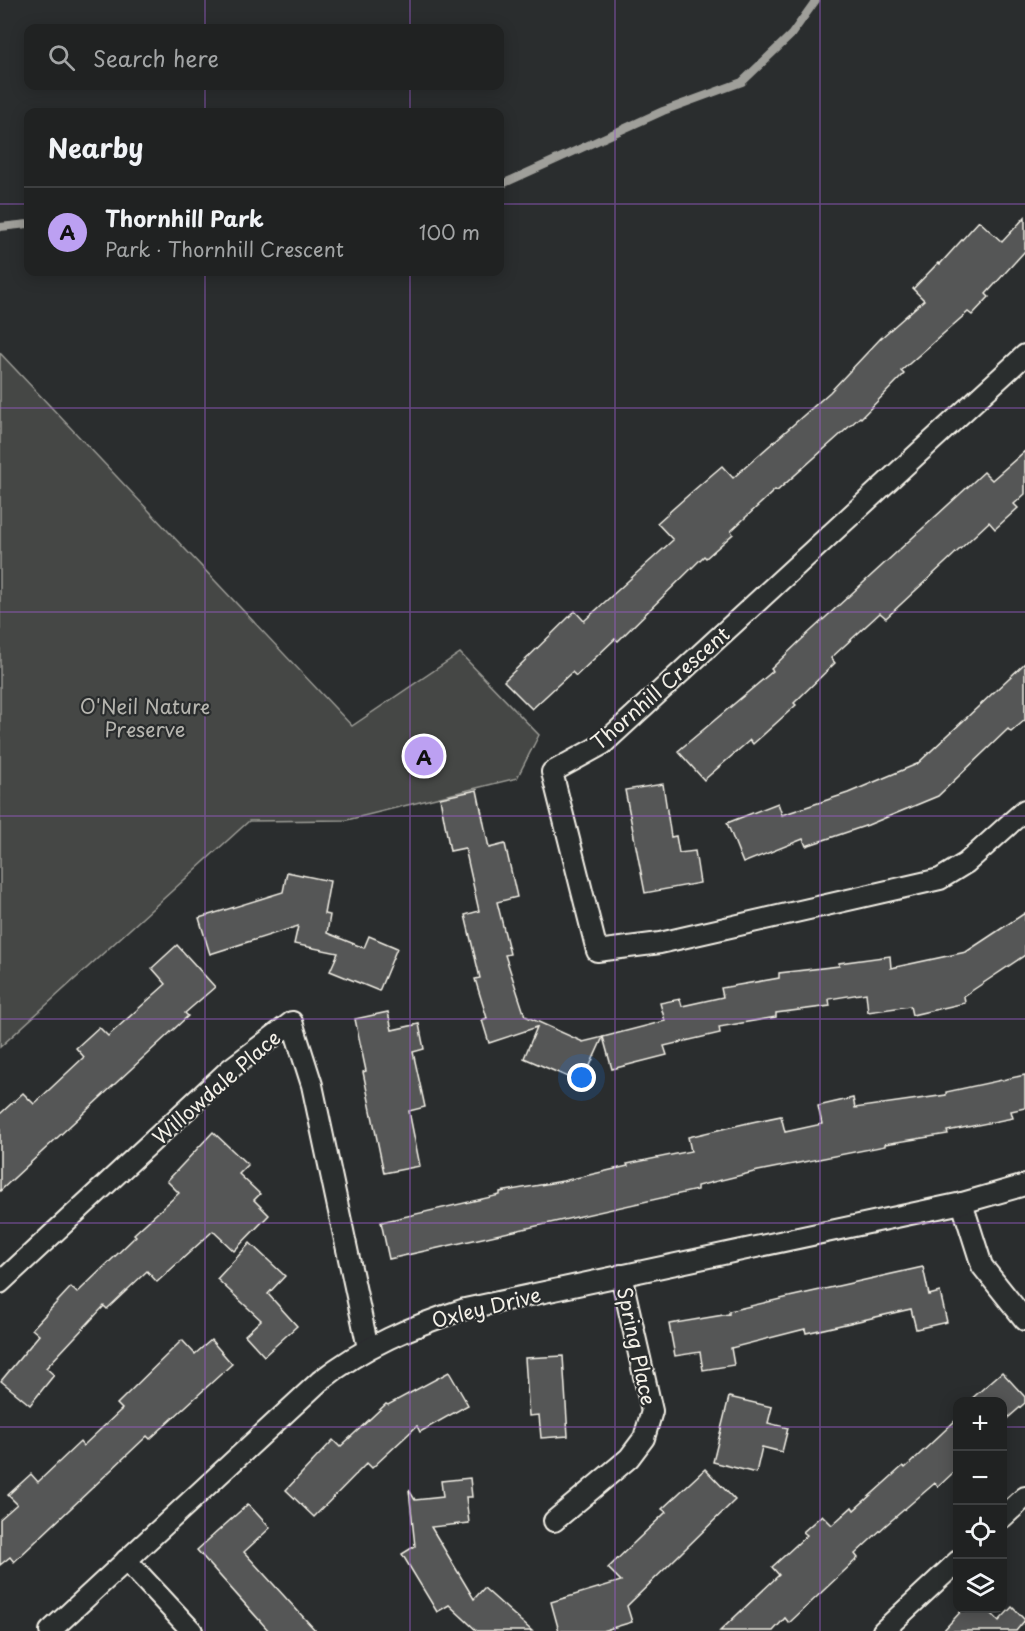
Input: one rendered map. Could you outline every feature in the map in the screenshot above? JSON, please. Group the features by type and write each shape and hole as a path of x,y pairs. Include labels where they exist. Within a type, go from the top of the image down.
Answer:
{"street":[{"name":"Thornhill Crescent","path":"1025,355 603,744 552,772 597,951 660,943 940,879 966,863 1025,810"},
{"name":"Willowdale Place","path":"0,1283 230,1069 292,1022 312,1085 368,1348"},
{"name":"Oxley Drive","path":"50,1631 320,1381 368,1348 416,1325 465,1309 962,1203 1025,1185"},
{"path":"962,1203 982,1266 1025,1320"},
{"name":"Spring Place","path":"554,1521 629,1458 644,1438 652,1411 621,1275"},
{"path":"1007,1513 1025,1497"},
{"path":"126,1560 192,1631"},
{"path":"883,1631 953,1565"}],"green space":[{"name":"O'Neil Nature Preserve","path":"0,353 352,726 460,653 539,735 517,778 347,820 249,821 0,1047"}],"building":[{"path":"1025,217 1025,251 986,294 989,297 972,315 968,312 901,371 904,374 861,418 777,491 775,490 731,531 733,534 706,558 704,556 618,641 615,639 576,676 572,672 532,709 504,681 575,611 584,621 673,540 657,523 694,490 722,466 733,478 830,392 881,338 924,300 913,289 938,263 940,264 979,221 1002,242"},
{"path":"1025,451 1025,494 1014,504 1018,508 995,529 989,522 886,618 880,613 831,658 835,663 794,703 796,705 753,744 750,740 704,780 678,751 773,671 771,669 801,640 984,472 992,480"},
{"path":"1025,663 1025,720 1011,732 1008,729 938,796 868,825 806,846 803,839 743,863 727,823 778,803 782,815 848,793 917,764"},
{"path":"663,784 671,837 676,836 679,853 695,851 700,883 645,893 625,790"},
{"path":"477,790 489,848 505,844 517,897 497,902 510,954 505,955 525,1016 583,1042 603,1037 582,1083 524,1058 537,1027 489,1043 482,1020 487,1018 475,979 480,978 465,915 479,911 465,848 450,851 440,798"},
{"path":"287,872 330,881 324,914 330,915 327,933 364,948 369,936 397,948 379,991 330,971 338,953 294,944 298,926 210,954 199,918 283,892"},
{"path":"1025,913 1025,955 964,996 965,1003 912,1015 910,1006 868,1012 866,993 829,999 830,1006 776,1013 776,1017 719,1027 720,1033 664,1046 667,1055 612,1069 603,1037 665,1021 660,1003 680,999 682,1006 723,997 721,988 779,978 779,973 839,966 839,963 890,956 891,968 966,952"},
{"path":"177,945 215,987 185,1013 188,1016 0,1191 0,1114 23,1093 34,1104 84,1057 76,1048 99,1027 108,1036 166,984 152,968"},
{"path":"388,1012 392,1030 419,1024 424,1049 413,1052 425,1107 409,1111 420,1166 384,1173 363,1072 366,1071 355,1019"},
{"path":"1025,1075 1025,1108 1011,1111 1013,1118 947,1131 948,1134 885,1144 885,1146 758,1171 697,1186 697,1190 389,1259 381,1222 500,1195 500,1192 563,1181 628,1166 627,1164 691,1151 688,1137 752,1122 781,1116 785,1132 822,1124 818,1106 853,1098 855,1108 946,1095 946,1092"},
{"path":"213,1132 248,1165 239,1174 260,1194 254,1200 269,1215 234,1251 213,1231 157,1282 147,1271 107,1309 104,1306 46,1368 54,1375 30,1405 1,1381 39,1335 32,1329 71,1287 77,1293 136,1236 134,1234 179,1193 167,1181"},
{"path":"250,1243 285,1276 268,1294 297,1326 264,1356 245,1335 261,1320 217,1279"},
{"path":"923,1267 929,1295 940,1292 947,1322 916,1329 911,1309 806,1333 805,1329 731,1348 734,1365 703,1370 700,1352 675,1356 669,1324 729,1314 729,1311"},
{"path":"182,1340 195,1354 211,1340 232,1364 150,1439 147,1436 14,1562 10,1557 0,1565 0,1519 17,1504 8,1495 31,1474 38,1482 80,1442 83,1446 122,1409 117,1404"},
{"path":"563,1356 568,1436 541,1438 539,1415 529,1416 525,1358"},
{"path":"449,1372 468,1405 420,1432 417,1426 372,1468 367,1463 314,1517 286,1490 333,1440 340,1447 386,1404"},
{"path":"1002,1372 1025,1397 1025,1403 1007,1419 1007,1397 974,1397"},
{"path":"729,1397 772,1407 768,1423 788,1428 782,1452 762,1447 756,1473 713,1462"},
{"path":"953,1423 953,1473 938,1487 935,1483 886,1525 855,1554 858,1558 789,1623 785,1618 773,1631 720,1631 779,1575 772,1567 807,1535 803,1532 822,1515 832,1525 852,1507 854,1510 903,1466 905,1468"},
{"path":"705,1469 735,1500 627,1606 632,1622 602,1631 559,1631 551,1602 621,1581 608,1568 666,1512 662,1509"},
{"path":"470,1478 472,1497 466,1497 469,1523 431,1527 474,1599 484,1588 532,1631 477,1631 449,1605 437,1612 402,1554 415,1546 409,1490 415,1500 443,1497 441,1481"},
{"path":"248,1504 270,1528 244,1552 316,1631 269,1631 197,1550"},
{"path":"1012,1607 1025,1620 1016,1631 943,1631 959,1613 991,1613 999,1621"}],"waterway":[{"path":"504,183 663,111 742,82 791,35 816,0"},
{"path":"0,227 24,224"}],"place":[{"name":"Thornhill Park","path":"424,756"}]}
